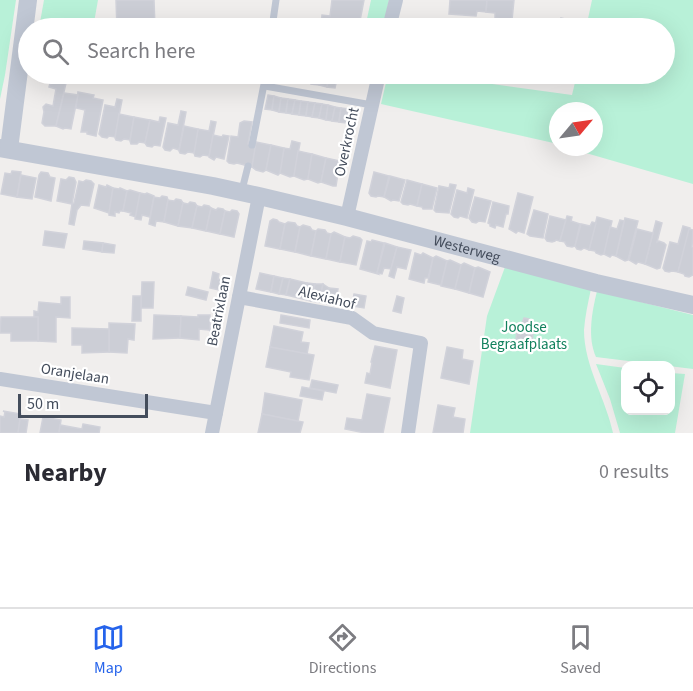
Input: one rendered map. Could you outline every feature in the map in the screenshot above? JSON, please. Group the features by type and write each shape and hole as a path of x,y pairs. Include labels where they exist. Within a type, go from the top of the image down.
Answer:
{"street":[{"path":"25,18 28,0"},
{"path":"392,18 396,0"},
{"path":"4,149 18,62"},
{"name":"Overkrocht","path":"348,217 377,84"},
{"name":"Westerweg","path":"4,149 250,194 348,217 596,283 693,305"},
{"name":"Beatrixlaan","path":"212,433 239,297 250,194"},
{"name":"Alexiahof","path":"239,297 352,318 373,333 421,342 408,433"},
{"name":"Oranjelaan","path":"0,379 216,413"}],"lane":[{"path":"273,18 276,0"},
{"path":"252,145 265,86 372,105"},
{"path":"248,166 250,194"}],"green space":[{"path":"0,0 16,0 0,99"},
{"path":"44,0 98,0 95,18 41,18"},
{"path":"371,0 389,0 385,18 367,18"},
{"path":"592,0 693,0 693,184 596,156 603,156 603,102 549,102 549,142 381,104 386,84 493,84 572,95 575,84 675,84 675,18 588,18"},
{"name":"Joodse Begraafplaats","path":"505,267 591,289 584,325 585,343 591,369 613,433 470,433 487,316"},
{"path":"597,291 693,315 693,369 675,367 675,361 628,361 596,357 591,333"},
{"path":"596,364 621,367 621,415 675,415 675,373 685,374 675,433 620,433"}],"building":[{"path":"116,0 154,0 155,18 117,18"},
{"path":"332,0 364,0 361,18 322,18 322,15 330,16"},
{"path":"450,0 487,0 486,12 477,11 476,16 449,14"},
{"path":"487,0 514,0 512,18 495,18 495,13 486,12"},
{"path":"50,84 66,84 56,126 45,126 42,123 43,107 46,104 53,106 56,89 49,87"},
{"path":"327,84 336,84 335,88 327,87"},
{"path":"78,92 94,95 93,98 103,100 96,136 81,132 85,110 76,108"},
{"path":"64,93 78,95 71,129 56,126"},
{"path":"268,95 274,96 272,110 265,109"},
{"path":"274,96 281,98 279,112 272,110"},
{"path":"281,98 288,99 286,113 279,112"},
{"path":"117,99 122,100 115,137 102,137 99,134 105,105 115,107"},
{"path":"288,99 295,100 292,114 286,113"},
{"path":"295,100 301,101 299,115 292,114"},
{"path":"301,101 308,102 306,116 299,115"},
{"path":"308,102 315,103 312,117 306,116"},
{"path":"315,103 322,104 319,118 312,117"},
{"path":"322,104 328,105 326,120 319,118"},
{"path":"328,105 335,107 332,121 326,120"},
{"path":"335,107 341,108 339,122 332,121"},
{"path":"341,108 348,109 346,123 339,122"},
{"path":"181,111 186,112 179,150 173,148 170,151 165,150 163,147 168,123 178,125"},
{"path":"119,114 134,117 130,140 121,141 115,138"},
{"path":"134,117 150,120 145,143 131,144"},
{"path":"160,117 166,118 160,146 147,146 145,143 150,120 159,122"},
{"path":"211,121 216,122 209,156 195,156 198,129 209,131"},
{"path":"252,122 248,144 256,146 252,167 227,161 231,136 238,137 240,123"},
{"path":"184,126 198,129 194,153 185,154 179,151"},
{"path":"213,135 229,136 224,159 216,157 214,160 209,157"},
{"path":"292,141 300,143 294,176 290,177 280,173 284,148 290,149"},
{"path":"256,142 271,145 266,170 263,172 252,167"},
{"path":"271,145 284,148 278,175 266,170"},
{"path":"298,151 312,154 308,179 304,180 294,176"},
{"path":"312,154 326,158 321,182 318,183 308,179"},
{"path":"326,158 340,161 336,186 321,182"},
{"path":"12,171 21,172 17,197 1,194 5,173 11,174"},
{"path":"41,172 48,173 50,177 55,178 51,201 35,197"},
{"path":"374,172 389,176 384,197 371,196 369,193"},
{"path":"21,175 36,178 32,199 17,197"},
{"path":"390,176 405,180 399,201 391,201 384,197"},
{"path":"69,177 74,178 76,182 72,204 57,201 61,179 66,180"},
{"path":"86,180 94,184 89,206 81,205 77,210 74,225 69,224 79,181"},
{"path":"407,180 422,184 417,206 401,202"},
{"path":"422,184 437,188 432,209 417,206"},
{"path":"450,184 456,185 449,213 436,212 434,210 439,186 449,188"},
{"path":"99,185 113,188 109,213 94,208"},
{"path":"113,188 127,191 123,211 115,212 115,216 109,215"},
{"path":"468,188 474,190 467,218 454,217 451,214 457,190 467,193"},
{"path":"127,191 140,193 136,217 123,211"},
{"path":"140,193 154,196 150,217 142,215 141,220 135,219"},
{"path":"518,193 533,197 524,233 518,231 516,233 509,229"},
{"path":"154,197 167,197 168,200 164,222 156,221 155,226 149,224"},
{"path":"475,197 491,201 485,222 472,222 469,218"},
{"path":"176,199 183,203 178,226 164,222 168,200"},
{"path":"190,202 197,206 192,228 178,226 183,203"},
{"path":"493,202 509,206 503,227 496,225 495,228 488,223"},
{"path":"204,205 211,208 206,231 192,228 197,206"},
{"path":"211,208 225,211 220,234 206,231"},
{"path":"232,210 239,214 234,237 220,234 225,211"},
{"path":"534,210 548,214 543,238 527,234"},
{"path":"550,216 566,220 560,241 547,241 545,238"},
{"path":"567,216 572,217 571,221 580,224 575,246 572,247 560,241"},
{"path":"597,217 612,221 604,254 601,255 589,250"},
{"path":"625,218 638,221 628,260 625,261 616,256"},
{"path":"273,219 285,224 280,249 265,246 270,221"},
{"path":"620,220 624,221 616,256 610,257 604,254 610,227 617,229"},
{"path":"656,221 662,223 657,242 666,245 660,268 657,269 645,264"},
{"path":"288,222 300,227 295,252 280,249 285,224"},
{"path":"592,222 596,223 589,250 577,249 575,246 581,224 590,226"},
{"path":"303,225 316,231 311,256 295,252 300,227"},
{"path":"683,226 690,228 678,272 665,271 663,268 670,242 678,244"},
{"path":"318,229 331,234 326,259 311,256"},
{"path":"637,229 653,233 645,264 638,262 636,264 629,260"},
{"path":"689,229 693,230 693,275 689,277 678,272"},
{"path":"45,231 67,234 64,248 43,245"},
{"path":"334,232 345,237 340,262 326,259 331,234"},
{"path":"353,236 362,240 356,265 340,262 345,237"},
{"path":"84,241 103,243 102,252 83,249"},
{"path":"367,241 384,243 378,274 360,269"},
{"path":"103,243 115,245 114,253 102,252"},
{"path":"385,243 397,247 391,269 384,268 382,274 377,273"},
{"path":"397,247 411,250 406,269 397,267 394,278 389,276"},
{"path":"415,253 421,255 423,253 433,258 428,278 425,278 424,283 409,279"},
{"path":"436,256 447,261 441,285 428,282 433,258"},
{"path":"447,261 461,265 455,289 441,286"},
{"path":"464,263 475,268 469,293 455,289 461,265"},
{"path":"475,268 490,272 483,297 469,293"},
{"path":"213,272 219,274 218,279 226,281 224,291 210,288"},
{"path":"260,273 274,276 271,292 256,289"},
{"path":"274,276 283,278 279,294 271,292"},
{"path":"283,278 290,279 286,295 279,294"},
{"path":"290,279 307,283 303,299 286,295"},
{"path":"142,282 154,282 153,308 141,308"},
{"path":"307,283 315,284 311,301 303,299"},
{"path":"315,284 323,284 319,302 311,301"},
{"path":"323,284 329,288 326,304 319,302"},
{"path":"188,287 208,292 206,300 186,295"},
{"path":"329,288 338,289 335,306 326,304"},
{"path":"354,294 366,296 364,308 352,306"},
{"path":"133,296 141,296 141,321 132,321"},
{"path":"397,296 404,298 401,313 393,311"},
{"path":"61,297 70,297 70,318 56,317 56,342 38,341 38,317 34,317 34,311 38,312 39,302 61,304"},
{"path":"154,315 181,316 180,338 153,339"},
{"path":"198,315 210,315 210,331 199,329 199,340 180,338 181,316 198,317"},
{"path":"281,315 310,320 309,328 280,323"},
{"path":"1,317 38,317 38,341 11,341 11,333 0,333"},
{"path":"524,318 529,319 530,324 534,325 532,341 516,339 518,323 522,323"},
{"path":"109,323 135,324 134,340 128,339 127,353 109,352"},
{"path":"274,326 303,332 301,342 309,343 307,354 270,347"},
{"path":"72,328 109,329 109,352 82,353 82,345 72,345"},
{"path":"375,346 397,350 390,388 365,383 367,373 370,374"},
{"path":"270,347 314,355 309,380 290,377 291,372 266,367"},
{"path":"447,347 463,350 462,359 473,361 469,384 441,378"},
{"path":"312,380 338,385 336,393 310,388"},
{"path":"302,387 324,391 322,400 300,396"},
{"path":"265,393 302,400 298,421 262,414"},
{"path":"367,394 390,398 383,433 365,433 345,429 347,418 362,420"},
{"path":"438,405 455,408 453,417 465,419 463,433 433,433"},
{"path":"3,411 21,414 18,433 0,433 0,416 4,417 5,412"},
{"path":"262,414 303,422 300,433 258,433"},
{"path":"43,417 61,420 59,433 40,433"},
{"path":"20,419 28,420 26,433 18,433"},
{"path":"83,424 100,427 99,433 59,433 60,425 82,429"}]}
